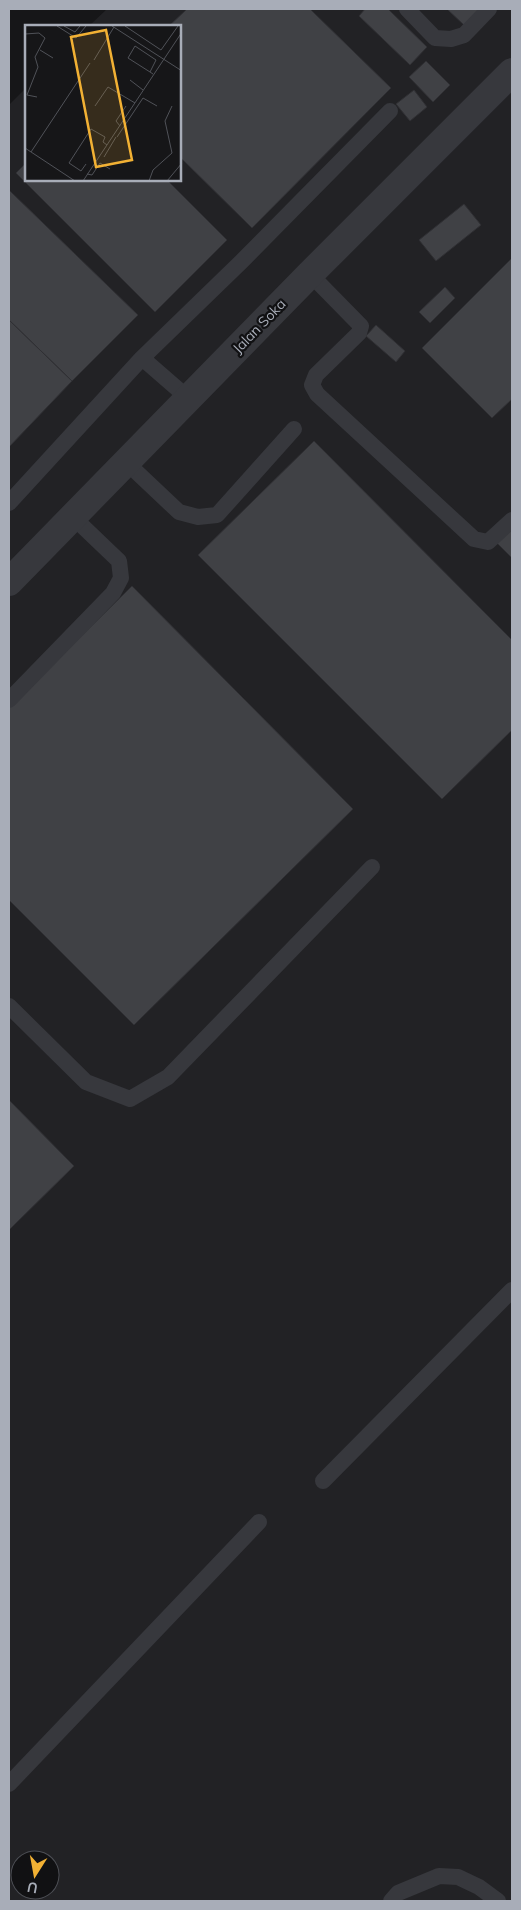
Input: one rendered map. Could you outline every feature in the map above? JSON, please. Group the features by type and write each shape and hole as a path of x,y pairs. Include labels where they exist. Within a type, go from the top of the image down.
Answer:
{"street":[{"name":"Jalan Soka","path":"9,582 310,274 512,72"}],"lane":[{"path":"407,9 435,38 451,39 464,35 489,9"},
{"path":"9,503 142,358 241,262 390,111"},
{"path":"310,274 361,326 359,333 316,375 312,385 317,394 474,539 488,542 512,520"},
{"path":"142,358 188,398"},
{"path":"126,462 179,512 198,517 217,515 294,428"},
{"path":"9,700 113,594 121,578 119,561 73,517"},
{"path":"9,1006 86,1082 130,1099 168,1077 372,867"},
{"path":"323,1481 512,1290"},
{"path":"9,1784 259,1522"},
{"path":"391,1901 398,1893 439,1876 458,1877 479,1887 498,1901"}],"shaded area":[{"path":"107,9 512,9 512,1901 9,1901 9,105 25,89 25,181 181,181 181,25 90,25"}],"building":[{"path":"187,9 310,9 391,88 252,228 181,158 181,25 170,25"},
{"path":"365,9 388,9 427,47 410,65 359,16"},
{"path":"447,9 482,9 465,26"},
{"path":"426,61 450,85 433,102 409,77"},
{"path":"414,90 427,107 410,121 396,104"},
{"path":"25,164 25,181 168,181 227,240 155,312 16,173"},
{"path":"9,190 138,315 72,381 9,320"},
{"path":"464,204 481,225 436,261 419,240"},
{"path":"512,258 512,399 492,418 422,348"},
{"path":"445,287 455,298 430,323 419,312"},
{"path":"9,320 72,381 9,447"},
{"path":"376,325 405,351 396,362 366,336"},
{"path":"314,441 512,640 512,730 442,799 198,555"},
{"path":"512,528 512,558 497,543"},
{"path":"132,586 353,809 134,1025 9,900 9,707"},
{"path":"9,1100 74,1166 9,1230"}]}
